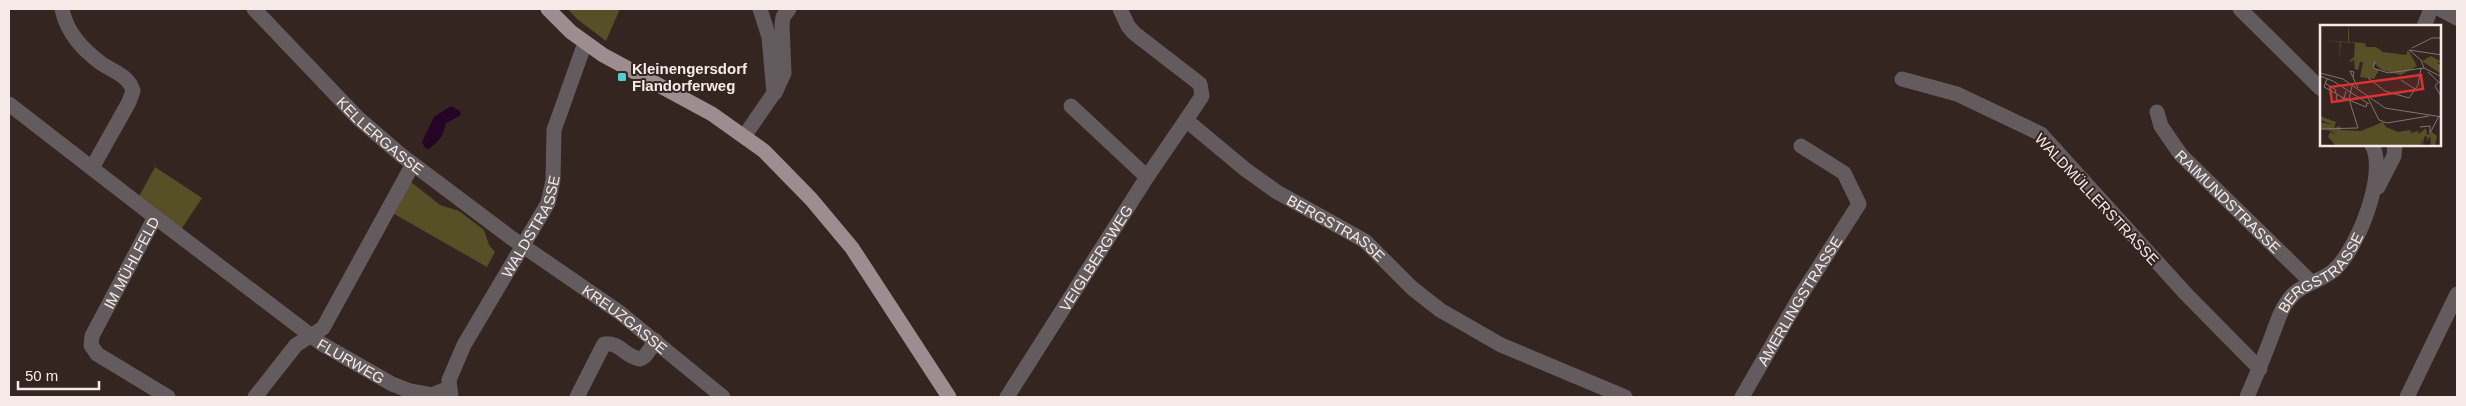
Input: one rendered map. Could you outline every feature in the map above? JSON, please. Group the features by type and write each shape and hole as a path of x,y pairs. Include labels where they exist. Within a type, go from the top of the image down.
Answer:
{"main road":[{"path":"548,9 585,43 627,69 712,114 745,135 788,174 852,248 949,397"}],"street":[{"path":"62,9 64,22 77,42 102,64 129,81 133,91 129,102 92,168"},
{"name":"KELLERGASSE","path":"254,9 358,118 413,164 522,245"},
{"path":"760,9 770,37 774,93"},
{"path":"745,135 784,76 782,25 785,14 789,9"},
{"path":"1120,9 1128,26 1134,33 1200,84 1202,96 1186,120"},
{"path":"2240,9 2320,88"},
{"path":"2424,25 2431,9"},
{"path":"2440,9 2457,18"},
{"name":"WALDSTRASSE","path":"450,393 450,376 464,345 522,245 542,215 550,195 554,130 585,43"},
{"name":"WALDMÜLLERSTRASSE","path":"1902,79 1957,94 2041,134 2186,294 2260,369"},
{"path":"9,104 155,217"},
{"path":"1071,106 1147,177"},
{"name":"RAIMUNDSTRASSE","path":"2157,112 2161,126 2181,155 2311,282"},
{"name":"VEIGLBERGWEG","path":"1007,397 1147,177 1186,120"},
{"name":"BERGSTRASSE","path":"1186,120 1269,187 1365,241 1412,288 1440,310 1501,344 1625,397"},
{"name":"AMERLINGSTRASSE","path":"1742,397 1801,295 1859,204 1844,173 1801,146"},
{"name":"BERGSTRASSE","path":"2247,397 2260,369 2284,305 2299,288 2329,274 2342,262 2374,195 2378,161 2372,146"},
{"path":"2374,195 2394,156 2395,146"},
{"path":"255,397 296,345 323,328 413,164"},
{"name":"IM MÜHLFELD","path":"168,397 98,354 91,345 92,336 155,217 311,336"},
{"name":"KREUZGASSE","path":"522,245 619,312 723,397"},
{"path":"2407,397 2457,294"},
{"name":"FLURWEG","path":"311,336 399,387 427,395 450,393"},
{"path":"577,397 604,344 612,344 632,357 640,358 645,356 656,341"}],"shaded area":[{"path":"568,9 620,9 606,41 577,19"},
{"path":"451,106 460,111 461,115 446,123 438,140 429,149 425,148 422,142 434,117"},
{"path":"155,167 202,198 178,234 136,202"},
{"path":"406,178 440,205 459,211 484,230 489,245 495,252 487,267 389,211"}],"place":[{"name":"Kleinengersdorf Flandorferweg","path":"622,77"}]}
